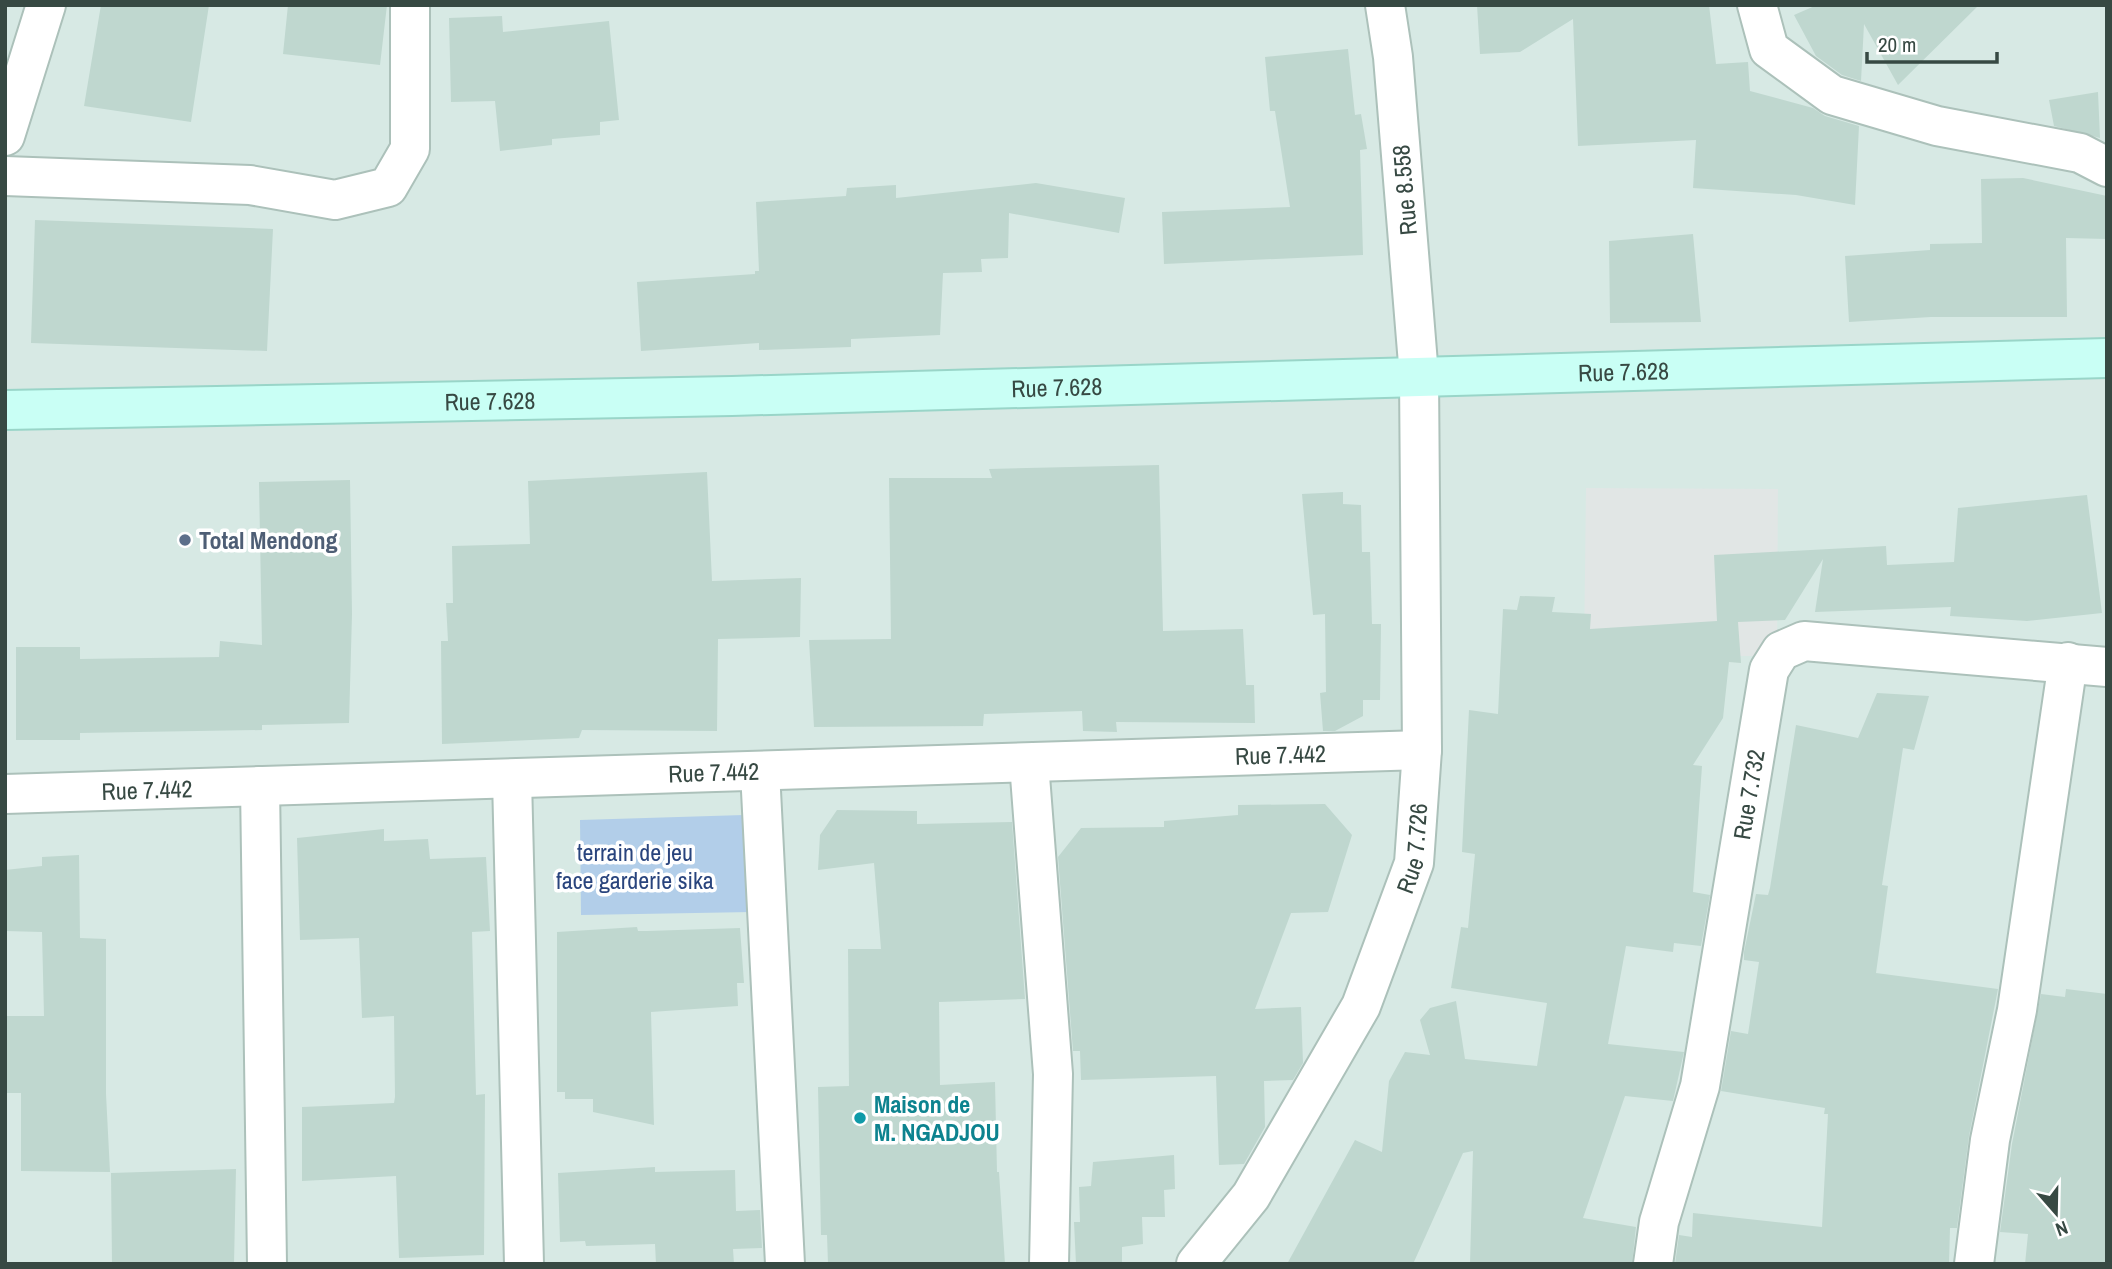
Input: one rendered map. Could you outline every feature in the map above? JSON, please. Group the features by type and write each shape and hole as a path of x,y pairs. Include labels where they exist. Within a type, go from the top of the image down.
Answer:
{"main road":[{"name":"Rue 7.628","path":"5,410 718,396 2107,358"}],"street":[{"path":"5,136 46,5"},
{"path":"5,176 250,185 335,200 388,187 411,149 410,5"},
{"name":"Rue 8.558","path":"1384,5 1393,57 1419,376"},
{"path":"1757,5 1769,49 1832,95 1937,126 2080,153 2107,166"},
{"name":"Rue 7.726","path":"1196,1264 1251,1196 1361,1006 1415,863 1422,750 1419,376"},
{"name":"Rue 7.732","path":"1653,1264 1659,1222 1700,1086 1769,670 1781,651 1804,641 2107,667"},
{"path":"1974,1264 1990,1140 2017,1010 2068,662"},
{"name":"Rue 7.442","path":"5,794 1422,750"},
{"path":"1029,763 1053,1074 1049,1264"},
{"path":"760,771 785,1264"},
{"path":"512,779 524,1264"},
{"path":"260,786 267,1264"}],"shaded area":[{"path":"5,5 2107,5 2107,1264 5,1264"},
{"path":"1586,488 1778,489 1777,656 1584,656"}],"green space":[{"name":"terrain de jeu face garderie sika","path":"744,815 752,912 581,915 580,820"}],"building":[{"path":"101,5 209,5 191,122 84,106"},
{"path":"288,5 387,5 380,65 283,54"},
{"path":"1477,5 1709,5 1716,64 1748,62 1750,91 1813,108 1825,116 1859,126 1855,205 1796,195 1693,188 1696,140 1578,146 1573,19 1520,52 1480,54"},
{"path":"1817,5 1979,5 1898,85 1864,24 1861,81 1842,75 1816,56 1794,15"},
{"path":"502,16 503,32 609,21 619,120 600,122 600,135 552,139 552,145 500,151 495,101 451,102 449,18"},
{"path":"1348,49 1355,115 1361,114 1367,149 1360,150 1363,255 1164,264 1162,212 1290,207 1275,111 1270,111 1265,57"},
{"path":"2098,92 2100,138 2054,126 2049,100"},
{"path":"2023,178 2107,196 2107,239 2066,238 2067,317 1931,317 1849,322 1845,256 1930,250 1930,244 1982,243 1981,179"},
{"path":"1036,183 1125,198 1119,233 1009,213 1008,258 981,259 982,272 943,273 940,335 851,339 851,347 759,350 759,343 641,351 637,282 755,274 755,271 759,271 756,202 846,196 847,188 896,185 896,198"},
{"path":"35,220 273,229 267,351 31,343"},
{"path":"1693,234 1701,322 1610,323 1609,241"},
{"path":"1159,465 1163,631 1243,629 1246,685 1254,685 1255,723 1116,722 1117,732 1083,731 1082,711 984,714 983,726 814,727 809,640 891,639 889,478 992,478 989,469"},
{"path":"707,472 712,581 801,578 800,637 718,639 717,731 582,730 579,738 442,744 441,641 448,641 446,603 453,603 452,546 530,544 528,481"},
{"path":"350,480 352,614 349,723 262,725 262,730 80,733 80,740 16,740 16,647 80,647 80,659 219,657 220,641 262,645 259,482"},
{"path":"1343,492 1343,504 1361,505 1362,552 1370,552 1372,624 1381,624 1380,700 1363,700 1363,716 1335,731 1323,731 1320,693 1326,692 1325,614 1313,615 1302,494"},
{"path":"2087,495 2102,613 2027,621 1950,616 1951,607 1815,612 1823,559 1785,620 1738,622 1741,663 1729,662 1723,718 1693,765 1702,766 1693,892 1710,895 1701,946 1674,943 1673,952 1626,946 1608,1044 1684,1052 1673,1101 1625,1096 1583,1218 1636,1227 1632,1264 1470,1264 1473,1151 1463,1153 1413,1264 1287,1264 1355,1140 1382,1152 1389,1081 1405,1052 1430,1055 1420,1020 1430,1008 1456,1001 1465,1059 1537,1066 1547,1003 1451,988 1461,927 1468,928 1475,854 1462,852 1469,710 1498,714 1503,609 1517,610 1520,596 1555,597 1552,612 1591,614 1590,629 1717,621 1714,555 1886,546 1887,565 1954,562 1958,508"},
{"path":"1877,693 1929,696 1914,750 1903,748 1882,885 1888,886 1876,973 1998,989 1969,1136 1957,1228 1950,1228 1949,1264 1675,1264 1679,1235 1692,1237 1693,1213 1822,1227 1828,1114 1824,1114 1825,1108 1721,1091 1731,1031 1748,1034 1759,962 1744,960 1744,952 1756,894 1768,895 1770,888 1796,725 1858,738"},
{"path":"1325,804 1352,835 1328,912 1291,913 1255,1009 1301,1007 1303,1063 1293,1080 1264,1081 1265,1127 1244,1164 1219,1165 1216,1076 1081,1080 1080,1051 1073,1051 1058,857 1081,828 1164,827 1164,821 1238,815 1238,805"},
{"path":"837,810 917,811 917,824 1012,822 1025,999 939,1002 940,1085 995,1082 997,1172 1005,1264 828,1264 827,1235 821,1235 818,1087 849,1086 848,949 881,949 874,863 818,870 820,835"},
{"path":"384,829 384,841 428,839 430,859 486,857 490,931 472,932 476,1095 485,1094 484,1255 399,1258 396,1176 302,1181 302,1107 394,1103 394,1016 362,1018 359,938 300,940 297,838"},
{"path":"79,855 80,938 106,939 106,1094 110,1172 21,1171 21,1093 5,1093 5,1016 44,1016 42,932 5,931 5,870 42,866 42,857"},
{"path":"637,927 638,931 740,928 744,983 737,983 738,1006 651,1012 654,1125 593,1112 593,1099 565,1099 565,1092 557,1092 557,932"},
{"path":"2066,989 2107,994 2107,1264 2025,1264 2028,1234 2000,1232 2012,1144 2041,994 2065,997"},
{"path":"1174,1155 1175,1189 1164,1190 1165,1217 1142,1217 1143,1244 1122,1247 1122,1264 1076,1264 1074,1222 1080,1222 1079,1187 1091,1186 1093,1162"},
{"path":"655,1167 655,1172 735,1170 736,1211 760,1210 762,1248 733,1249 734,1264 656,1264 655,1244 586,1246 585,1241 560,1242 558,1173"},
{"path":"236,1169 234,1264 112,1264 111,1173"}],"place":[{"name":"Total Mendong","path":"185,540"},
{"name":"Maison de M. NGADJOU","path":"860,1118"}]}
